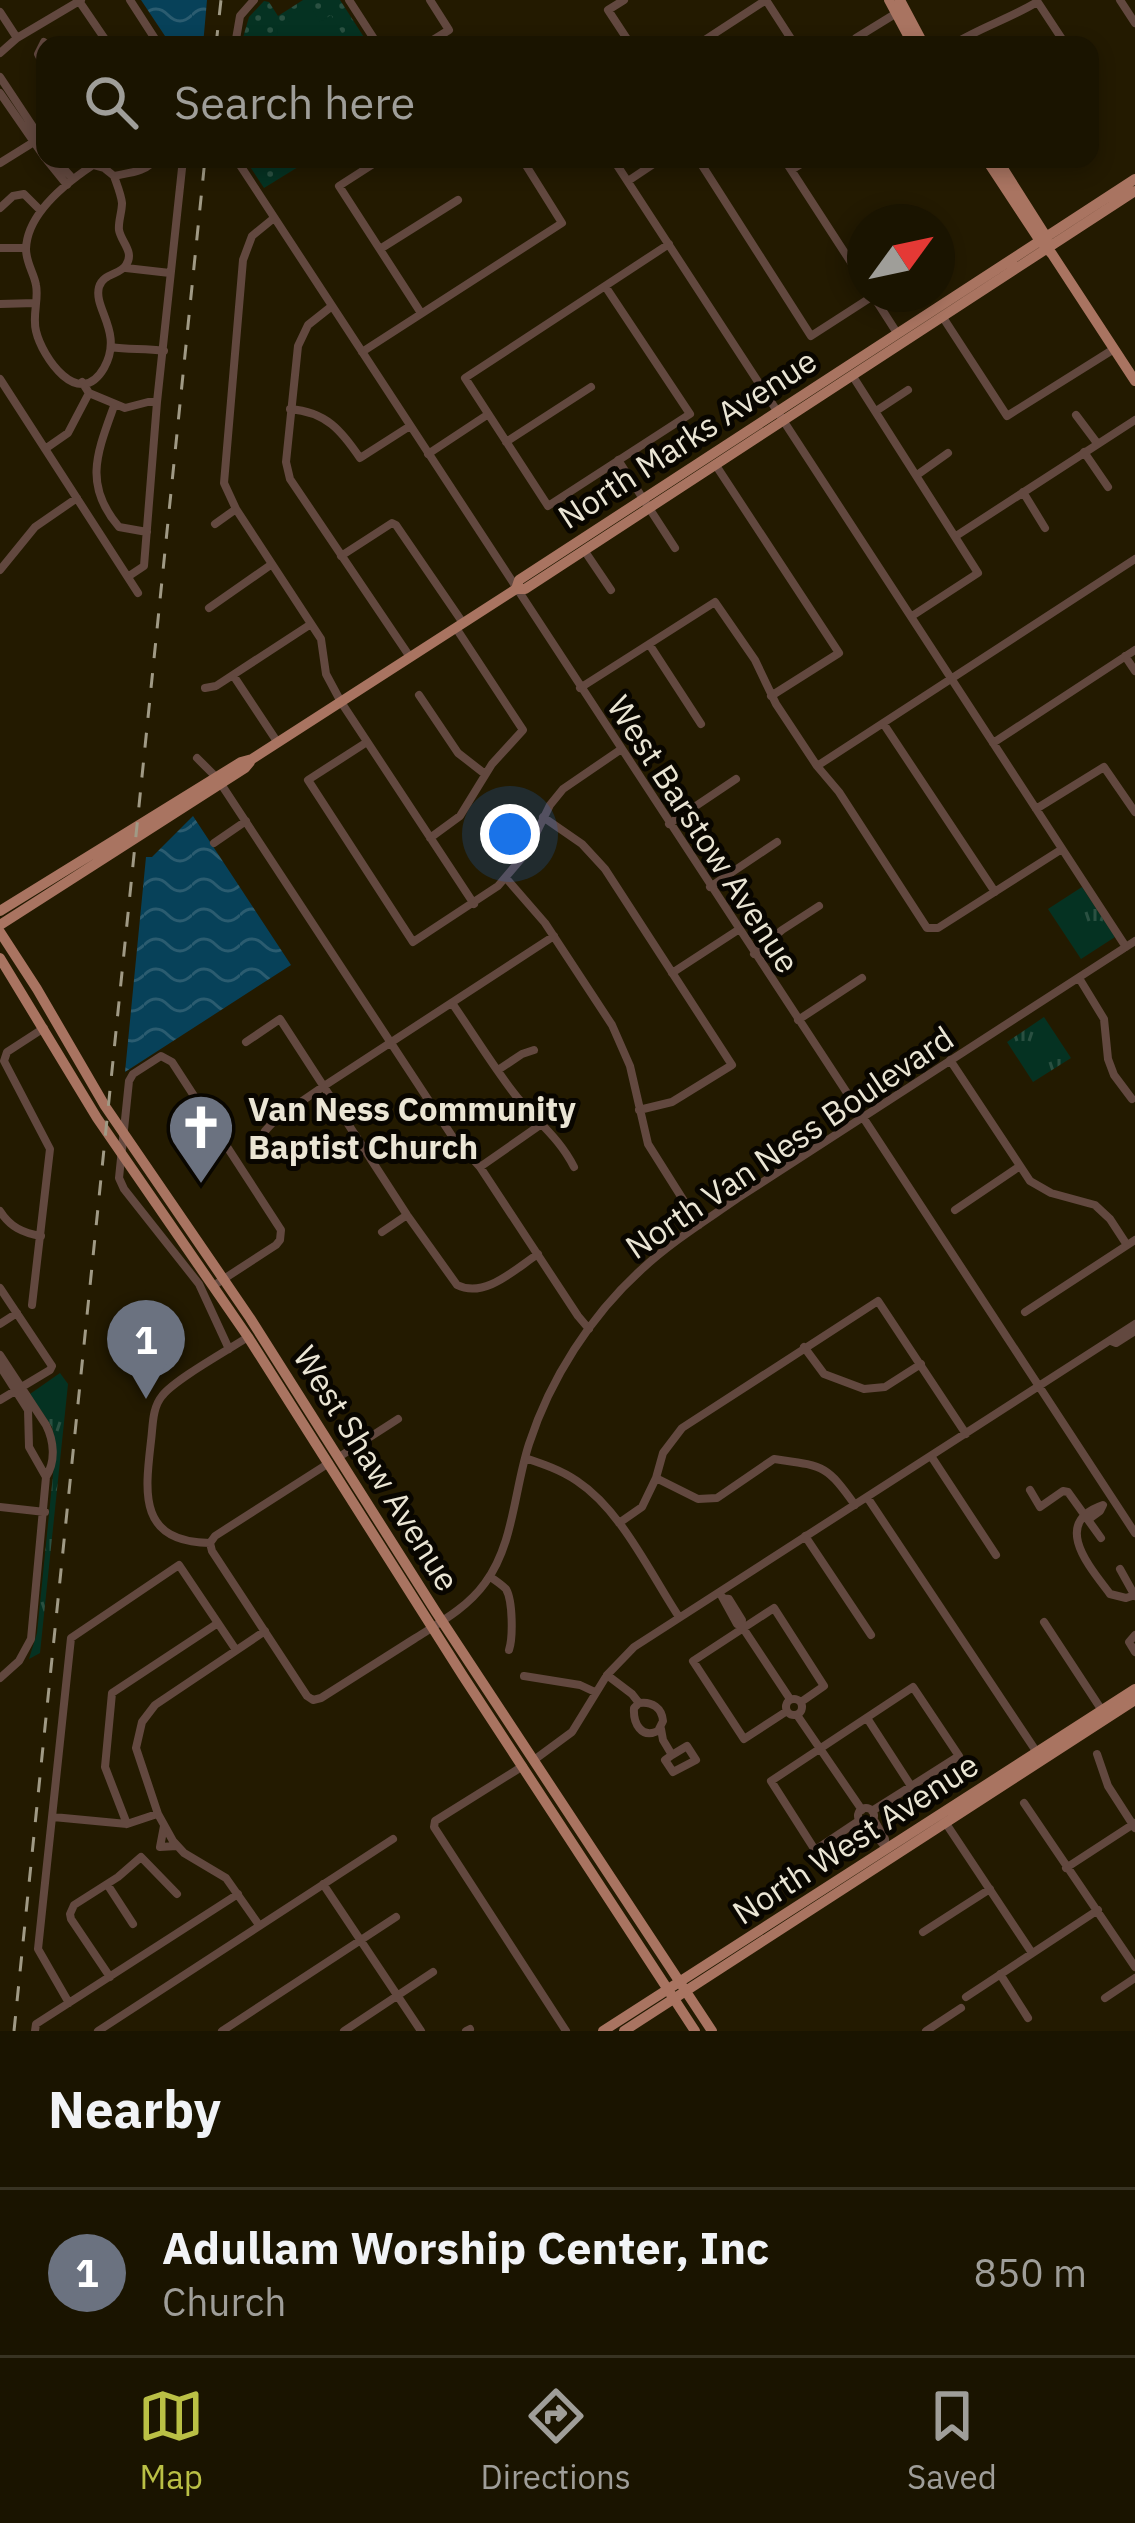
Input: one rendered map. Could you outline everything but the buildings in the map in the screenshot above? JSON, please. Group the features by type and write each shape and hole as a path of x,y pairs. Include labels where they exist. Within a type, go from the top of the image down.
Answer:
{"main road":[{"path":"890,0 908,36"},
{"path":"900,0 919,36"},
{"path":"895,14 914,28"},
{"path":"999,168 1135,381"},
{"name":"North Marks Avenue","path":"955,296 1135,185"},
{"name":"North Marks Avenue","path":"516,589 519,580 715,464 780,415 938,319 1045,241 1116,203 1135,185"},
{"name":"North Marks Avenue","path":"0,911 111,840 245,768 252,759 516,589 525,589 930,312"},
{"path":"938,319 935,315 940,312"},
{"path":"872,361 897,333"},
{"name":"North Marks Avenue","path":"0,929 219,780"},
{"path":"62,885 66,876 111,840"},
{"name":"West Shaw Avenue","path":"0,929 248,1337 286,1397 382,1526 502,1734 528,1763"},
{"name":"West Shaw Avenue","path":"0,958 113,1142 292,1382 334,1460 694,2031"},
{"path":"248,1337 257,1340 282,1378 292,1382"},
{"name":"North West Avenue","path":"603,2031 772,1936 1135,1689"},
{"name":"North West Avenue","path":"1104,1714 1135,1700"},
{"path":"528,1763 552,1798 560,1801 712,2031"},
{"name":"North West Avenue","path":"683,1986 883,1842 943,1819"},
{"path":"562,1824 603,1865"},
{"path":"848,1886 886,1856 883,1842"},
{"path":"602,1888 625,1898"},
{"path":"772,1936 804,1903"},
{"name":"North West Avenue","path":"624,2031 670,1994"}],"street":[{"path":"1,0 0,12 17,38"},
{"path":"130,0 153,36"},
{"path":"350,0 372,36"},
{"path":"430,0 449,30 439,36"},
{"path":"624,0 608,10 625,36"},
{"path":"711,36 766,0 789,36"},
{"path":"1120,0 1135,23"},
{"path":"0,53 80,1 103,36"},
{"path":"966,36 1036,1 1059,36"},
{"path":"236,36 250,3"},
{"path":"859,36 895,14"},
{"path":"35,29 40,36"},
{"path":"0,77 36,138"},
{"path":"0,93 36,138"},
{"path":"0,163 36,142"},
{"path":"57,168 70,182"},
{"path":"85,168 40,211 26,248 36,282 33,319 43,352 68,380 82,382 94,379 104,368 111,347 98,292 104,279 128,262 129,251 119,230 122,200 114,176 104,168"},
{"path":"114,176 145,168"},
{"path":"129,576 144,566 182,168"},
{"name":"West Barstow Avenue","path":"242,168 1135,1533"},
{"path":"367,168 339,186 422,313"},
{"path":"362,352 562,223 528,168"},
{"path":"620,168 1062,849 1130,944"},
{"path":"628,181 648,168"},
{"path":"704,168 811,336 847,312"},
{"path":"794,168 791,170 847,256"},
{"path":"0,208 24,194 40,211"},
{"path":"380,249 458,200"},
{"path":"274,218 252,236 243,260 224,483 236,509 312,623 325,650 326,674 341,702 474,904"},
{"path":"605,286 689,414 548,506 465,379 605,286 670,244"},
{"path":"0,248 26,248"},
{"path":"124,268 170,273"},
{"path":"0,304 35,303"},
{"path":"332,306 315,318 300,339 286,462 290,479 410,658"},
{"path":"883,312 897,333"},
{"path":"938,319 1006,416 1115,349"},
{"path":"111,347 164,351"},
{"path":"851,374 978,573 911,616"},
{"path":"0,379 138,592"},
{"path":"82,382 89,393 114,406 157,402"},
{"path":"506,442 591,387"},
{"path":"876,411 908,390"},
{"path":"45,449 68,433 89,393"},
{"path":"114,406 99,449 98,494 119,527 146,532"},
{"path":"290,409 327,418 360,458 410,426"},
{"path":"428,454 488,415"},
{"path":"1076,416 1097,444"},
{"path":"956,536 1135,420"},
{"path":"1084,452 1108,487"},
{"path":"916,475 948,453"},
{"path":"618,460 675,548"},
{"path":"715,464 838,653 771,696"},
{"path":"1023,492 1045,528"},
{"path":"0,570 28,533 77,498"},
{"path":"215,524 236,509"},
{"path":"341,556 392,523 400,528 523,730 501,752 460,816 430,838"},
{"path":"584,550 611,590"},
{"path":"817,766 1135,559"},
{"path":"209,608 272,564"},
{"path":"580,688 715,602 754,660 771,696 925,926 931,930 1062,849"},
{"path":"206,688 312,623"},
{"path":"649,644 701,724"},
{"path":"993,743 1135,650"},
{"path":"1125,656 1135,671"},
{"path":"233,675 278,743"},
{"path":"419,695 458,753 485,774"},
{"path":"884,722 994,892"},
{"path":"367,742 308,780 413,942 506,878 527,852 556,797 620,749"},
{"path":"197,758 219,780 452,1136 480,1167 589,1329"},
{"path":"1036,809 1104,766 1134,812"},
{"path":"669,824 736,779"},
{"path":"543,818 594,855 732,1065 672,1102 639,1109"},
{"path":"214,842 246,821"},
{"path":"710,886 777,842"},
{"path":"506,878 554,936 623,1045 654,1157 699,1225"},
{"path":"754,954 819,906"},
{"path":"672,973 738,930"},
{"path":"265,1131 324,1085 554,936"},
{"name":"North Van Ness Boulevard","path":"265,1631 313,1700 470,1601 490,1577 505,1546 525,1457 555,1383 589,1329 637,1274 699,1225 1130,944"},
{"path":"1079,978 1103,1019 1114,1075 1132,1099"},
{"path":"798,1020 862,979"},
{"path":"452,1003 515,1096 566,1150 574,1167"},
{"path":"246,1042 280,1019 450,1279 466,1290 489,1286 538,1254"},
{"path":"32,1305 50,1149 4,1061 7,1052 44,1028"},
{"path":"498,1070 534,1050"},
{"path":"218,1282 276,1245 281,1230 165,1056 130,1077 118,1172 124,1189 199,1284 229,1349"},
{"path":"950,1060 1030,1180 1044,1190 1095,1205 1131,1243 1024,1312"},
{"path":"480,1167 543,1123"},
{"path":"955,1210 1019,1166"},
{"path":"0,1211 23,1233 41,1235"},
{"path":"382,1232 407,1215"},
{"path":"0,1288 52,1366 0,1400"},
{"path":"619,1523 642,1508 663,1453 682,1428 878,1301 966,1434"},
{"path":"0,1324 16,1313"},
{"path":"566,2031 434,1827 435,1821 572,1732 607,1675 634,1647 1135,1328"},
{"path":"210,1544 175,1536 159,1525 151,1511 145,1493 158,1401 166,1389 248,1337"},
{"path":"804,1347 824,1374 864,1389 885,1387 921,1364"},
{"path":"0,1355 34,1415 49,1430 53,1444 31,1639 19,1661 0,1678"},
{"path":"0,1366 19,1389"},
{"path":"34,1415 29,1447 46,1477"},
{"path":"259,1925 226,1878 177,1846 158,1814 136,1748 142,1722 155,1705 265,1631 212,1551 215,1536 398,1419"},
{"path":"932,1456 996,1555"},
{"path":"525,1457 579,1482 619,1523 679,1617"},
{"path":"656,1478 698,1499 717,1498 774,1460 817,1465 832,1474 855,1505"},
{"path":"1030,1490 1042,1508 1065,1490 1101,1538"},
{"path":"867,1497 1040,1756"},
{"path":"1084,1517 1090,1518 1113,1499"},
{"path":"0,1507 45,1511"},
{"path":"1084,1517 1075,1533 1080,1550 1110,1594 1135,1595 1120,1569"},
{"path":"805,1536 872,1635"},
{"path":"70,2003 38,1949 73,1635 179,1565 236,1650"},
{"path":"490,1577 509,1596 513,1642 509,1650"},
{"path":"722,1595 790,1700 794,1698 814,1741 883,1842"},
{"path":"774,1608 824,1685 796,1710 744,1739 693,1661 742,1627 774,1608"},
{"path":"1044,1622 1104,1714"},
{"path":"127,1824 105,1767 112,1693 218,1623"},
{"path":"1135,1635 1129,1640 1135,1652"},
{"path":"607,1675 639,1703 657,1707 662,1716 657,1731"},
{"path":"524,1676 578,1684 595,1692"},
{"path":"913,1687 959,1756 815,1850 771,1781 867,1718 913,1687"},
{"path":"639,1703 634,1708 635,1723 641,1730 657,1731"},
{"path":"867,1718 911,1786"},
{"path":"657,1731 672,1755"},
{"path":"1066,1868 1134,1825 1108,1786 1096,1754"},
{"path":"1024,1803 1135,1967"},
{"path":"53,1817 127,1824 158,1814"},
{"path":"943,1819 1032,1953"},
{"path":"160,1847 165,1825"},
{"path":"98,2031 393,1839"},
{"path":"110,1977 70,1914 74,1905 141,1857 160,1847 177,1846"},
{"path":"141,1857 177,1894"},
{"path":"107,1884 133,1924"},
{"path":"323,1884 421,2031"},
{"path":"923,1932 990,1889"},
{"path":"35,2027 238,1894"},
{"path":"966,1997 1098,1910"},
{"path":"222,2031 395,1917"},
{"path":"344,2031 433,1972"},
{"path":"1000,1974 1028,2018"},
{"path":"1105,1998 1135,1978"},
{"path":"926,2031 961,2008"}],"green space":[{"path":"303,0 340,0 363,36 243,36 249,17 264,1 278,16"},
{"path":"311,7 320,22 331,15 344,36 277,36 278,29"},
{"path":"251,168 296,168 264,188"},
{"path":"1082,887 1115,937 1081,959 1048,909"},
{"path":"1044,1017 1071,1058 1033,1082 1007,1042"},
{"path":"60,1373 68,1384 40,1653 29,1659 37,1633 56,1445 52,1427 30,1394"}],"water":[{"path":"141,0 207,0 204,36 165,36"},
{"path":"193,816 291,965 125,1072 146,857 152,857"}],"railway":[{"path":"217,36 221,0"},
{"path":"14,2031 204,168"}],"place":[{"name":"Van Ness Community Baptist Church","path":"201,1186"},
{"name":"Adullam Worship Center, Inc","path":"146,1399"}]}
